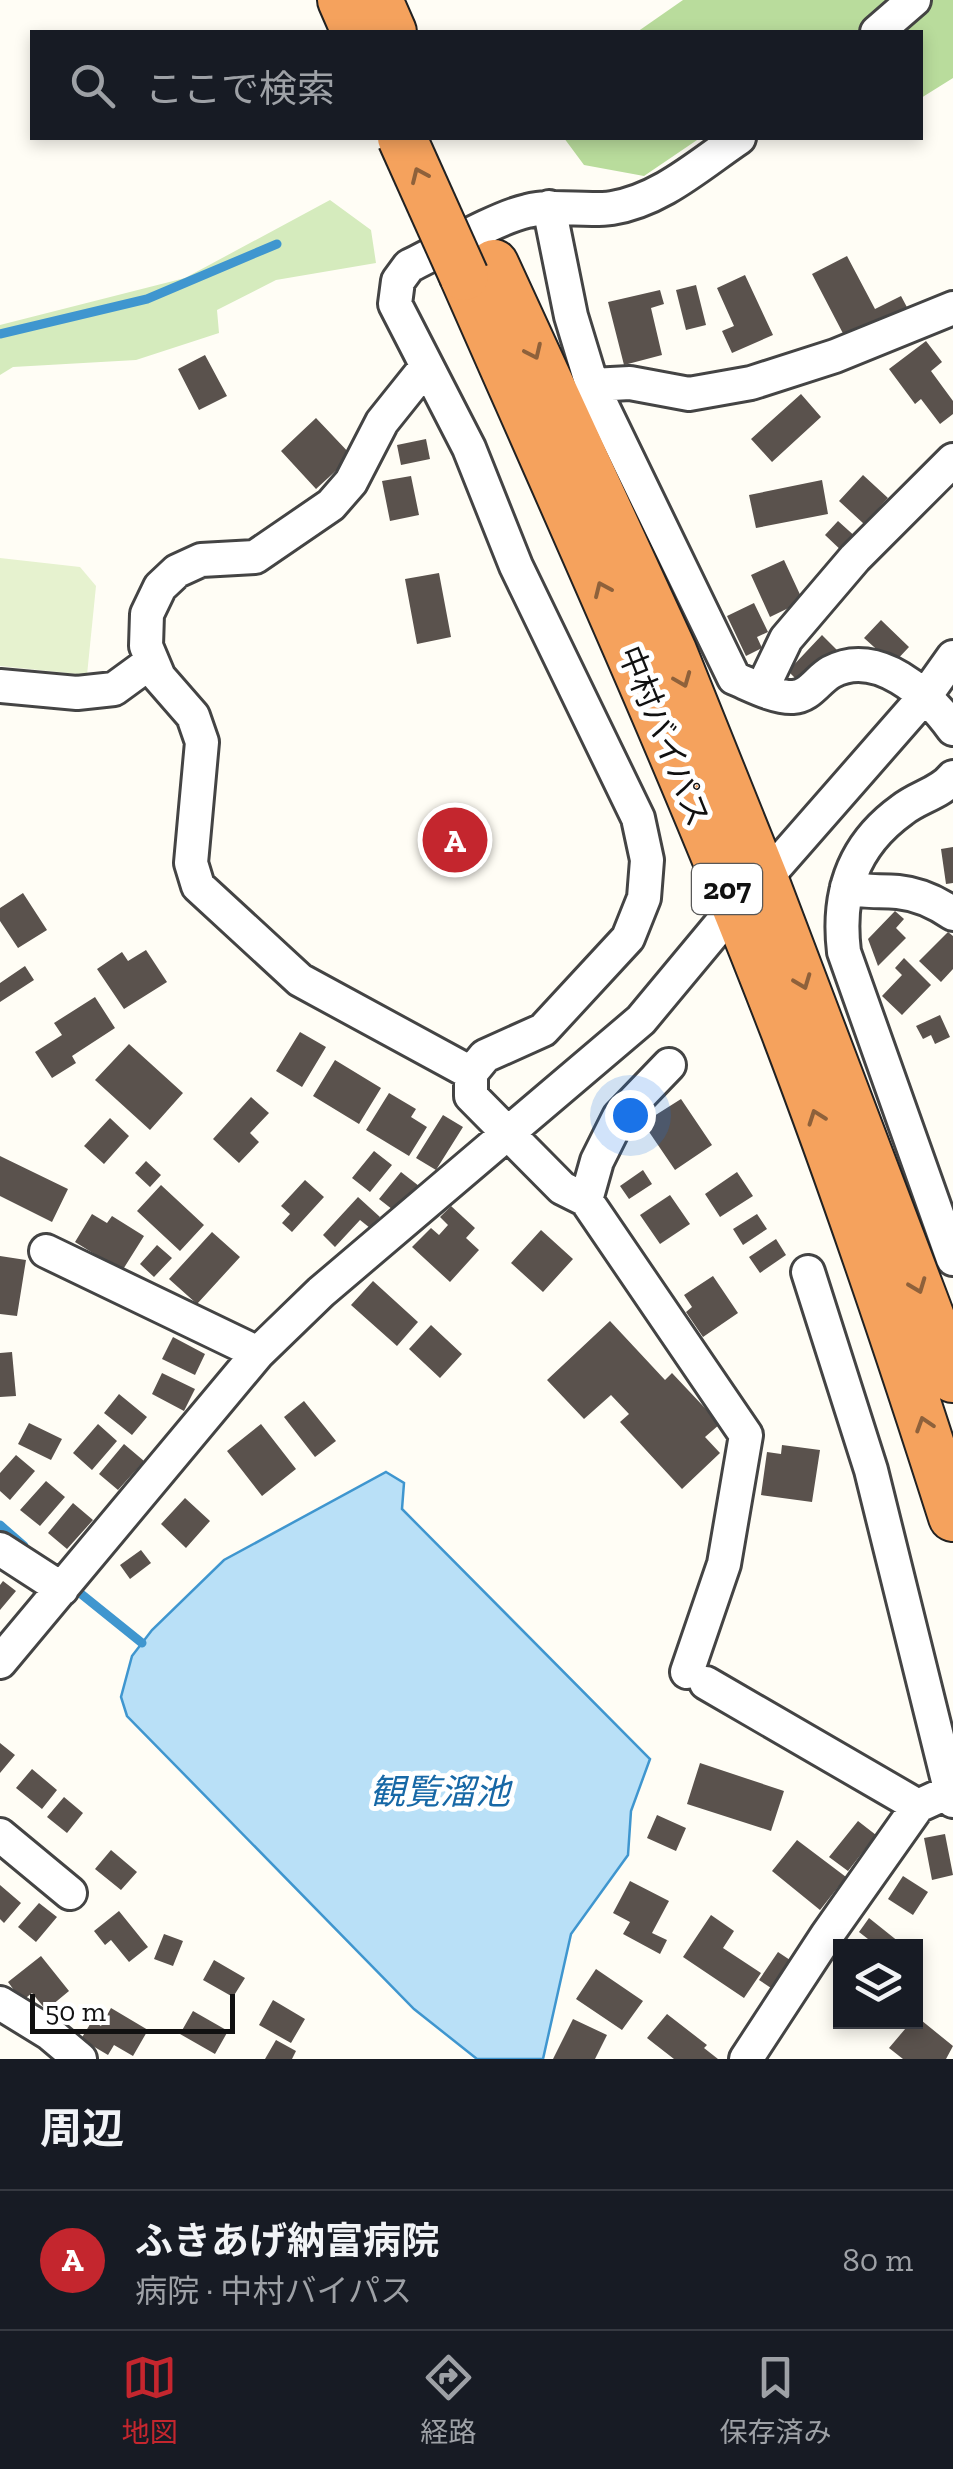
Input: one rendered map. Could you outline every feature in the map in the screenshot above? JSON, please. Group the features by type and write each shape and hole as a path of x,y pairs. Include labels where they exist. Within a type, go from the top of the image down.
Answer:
{"highway":[{"path":"342,0 355,30"},
{"path":"378,0 391,30"},
{"name":"中村バイパス","path":"403,140 479,270 672,651 749,894 791,1048 911,1384 953,1517"},
{"name":"中村バイパス","path":"439,140 479,270"},
{"name":"中村バイパス","path":"749,894 953,1378"}],"street":[{"path":"880,30 914,0"},
{"path":"736,140 661,192 615,207 524,211 408,266 398,281 395,304 469,448 516,566 638,818 647,860 644,898 628,938 542,1030 486,1056 471,1072 471,1096 562,1188 586,1200 746,1435 724,1564 697,1678 918,1806"},
{"path":"550,207 571,316 592,385 734,678 791,698 807,693 830,672 854,665 882,669 926,695 953,729"},
{"path":"592,385 630,382 690,394 751,383 835,356 953,308"},
{"path":"426,368 382,422 350,482 330,505 255,558 202,560 177,571 160,587 147,614 146,646 159,677 193,716 202,742 191,863 198,886 300,980 471,1072"},
{"path":"762,689 786,639 855,558 953,460"},
{"path":"0,1662 258,1353 321,1292 641,1020 926,695 953,657"},
{"path":"0,686 77,693 114,689 151,662"},
{"path":"953,777 945,787 900,811 876,832 858,855 840,919 844,952 953,1259"},
{"path":"847,887 864,893 898,892 930,899 953,914"},
{"path":"586,1200 597,1161 618,1117 669,1065"},
{"path":"46,1251 258,1353"},
{"path":"746,2059 918,1806 952,1794 871,1470 808,1272"},
{"path":"0,1549 69,1581"},
{"path":"0,1835 70,1893"},
{"path":"0,2003 50,2033 80,2059"}],"green space":[{"path":"683,0 953,0 953,78 923,97 923,30 640,30"},
{"path":"565,140 697,140 644,176 584,165"},
{"path":"330,200 371,230 376,263 276,280 217,310 219,333 136,360 13,367 0,375 0,325 185,278"},
{"path":"0,558 80,567 96,586 87,675 0,666"}],"water":[{"name":"観覧溜池","path":"386,1472 404,1483 402,1509 650,1759 631,1811 628,1855 571,1934 543,2059 477,2059 414,2009 127,1716 121,1697 132,1656 152,1630 224,1560"}],"building":[{"path":"847,256 875,309 901,296 909,311 848,343 812,274"},
{"path":"745,275 773,335 732,353 722,331 734,326 717,288"},
{"path":"696,285 706,325 686,330 676,290"},
{"path":"660,290 664,304 651,308 662,355 624,365 608,302"},
{"path":"926,341 942,362 931,371 953,401 953,414 940,424 921,399 915,404 889,369"},
{"path":"205,355 227,396 199,410 178,369"},
{"path":"801,394 821,417 772,462 751,439"},
{"path":"316,418 352,456 316,489 281,451"},
{"path":"426,439 430,459 401,465 397,445"},
{"path":"863,475 888,498 864,524 839,501"},
{"path":"411,476 419,515 390,521 382,481"},
{"path":"822,480 828,514 756,528 749,495"},
{"path":"838,521 858,539 844,553 825,535"},
{"path":"784,560 803,601 770,617 751,575"},
{"path":"439,573 451,637 417,644 405,579"},
{"path":"754,603 768,632 757,637 762,648 746,656 727,616"},
{"path":"881,620 909,647 893,664 864,638"},
{"path":"822,635 837,650 803,686 788,671"},
{"path":"953,847 953,883 946,884 941,849"},
{"path":"23,893 47,930 18,948 0,921 0,908"},
{"path":"895,911 904,919 896,928 906,938 878,966 868,939"},
{"path":"948,932 953,936 953,969 941,982 919,961"},
{"path":"146,950 167,982 124,1009 97,969 122,952 128,961"},
{"path":"904,958 931,985 902,1015 882,996 902,975 895,968"},
{"path":"25,966 34,980 0,1002 0,983"},
{"path":"95,997 115,1028 72,1056 76,1063 52,1078 35,1052 62,1035 54,1023"},
{"path":"940,1015 950,1037 935,1044 931,1035 923,1039 916,1026"},
{"path":"300,1032 326,1047 302,1087 276,1071"},
{"path":"129,1044 183,1093 150,1130 95,1080"},
{"path":"335,1060 381,1088 359,1124 313,1096"},
{"path":"389,1093 416,1109 411,1117 427,1127 409,1156 366,1130"},
{"path":"251,1097 269,1113 250,1133 259,1142 239,1163 213,1139"},
{"path":"681,1099 712,1145 675,1170 643,1123"},
{"path":"443,1115 463,1127 436,1170 416,1158"},
{"path":"110,1118 129,1136 104,1164 84,1146"},
{"path":"374,1151 392,1165 370,1192 352,1178"},
{"path":"0,1156 68,1189 52,1222 0,1196"},
{"path":"146,1161 161,1175 150,1187 135,1173"},
{"path":"643,1170 652,1184 629,1199 620,1186"},
{"path":"401,1172 419,1186 397,1213 379,1199"},
{"path":"737,1172 753,1196 720,1217 705,1194"},
{"path":"305,1180 324,1197 292,1232 282,1223 290,1214 281,1206"},
{"path":"161,1185 204,1225 180,1251 137,1211"},
{"path":"670,1195 690,1224 660,1244 640,1215"},
{"path":"358,1197 380,1217 370,1228 360,1220 335,1247 323,1235"},
{"path":"451,1206 475,1228 466,1238 479,1250 450,1282 412,1247 431,1228 439,1235 448,1225 440,1217"},
{"path":"92,1214 107,1223 112,1216 144,1236 122,1271 75,1242"},
{"path":"757,1214 767,1229 743,1245 733,1229"},
{"path":"541,1230 573,1259 543,1292 511,1263"},
{"path":"212,1232 240,1257 197,1304 169,1279"},
{"path":"776,1239 786,1255 760,1273 749,1257"},
{"path":"157,1245 172,1258 154,1277 140,1264"},
{"path":"0,1256 26,1260 17,1316 0,1314"},
{"path":"713,1276 738,1313 703,1337 686,1312 692,1307 684,1295"},
{"path":"373,1281 418,1322 397,1346 351,1305"},
{"path":"610,1321 665,1380 672,1373 720,1424 705,1437 720,1453 682,1489 620,1422 629,1414 611,1395 584,1419 547,1380"},
{"path":"431,1325 462,1354 440,1378 409,1349"},
{"path":"173,1337 205,1354 195,1375 162,1359"},
{"path":"12,1352 16,1396 0,1397 0,1353"},
{"path":"162,1373 195,1389 184,1411 152,1394"},
{"path":"119,1394 147,1417 132,1435 104,1413"},
{"path":"304,1401 336,1441 315,1457 284,1417"},
{"path":"29,1423 62,1439 51,1460 18,1444"},
{"path":"98,1424 117,1441 92,1470 73,1453"},
{"path":"261,1424 296,1469 262,1496 227,1451"},
{"path":"124,1444 144,1461 118,1490 99,1474"},
{"path":"782,1445 820,1450 812,1502 761,1495 767,1452 781,1454"},
{"path":"16,1455 35,1471 10,1500 0,1491 0,1473"},
{"path":"46,1481 65,1497 40,1526 20,1510"},
{"path":"185,1498 210,1521 186,1548 161,1524"},
{"path":"73,1503 93,1520 67,1549 48,1533"},
{"path":"141,1550 151,1563 130,1579 120,1565"},
{"path":"3,1581 16,1591 0,1610 0,1585"},
{"path":"0,1743 15,1755 0,1773"},
{"path":"700,1763 784,1791 771,1831 687,1804"},
{"path":"32,1769 57,1790 42,1809 16,1788"},
{"path":"64,1797 83,1813 67,1833 47,1817"},
{"path":"657,1815 686,1828 676,1851 647,1838"},
{"path":"858,1821 876,1835 848,1871 829,1857"},
{"path":"945,1834 953,1875 932,1880 924,1838"},
{"path":"797,1840 846,1877 820,1910 772,1871"},
{"path":"111,1850 137,1872 121,1890 95,1869"},
{"path":"903,1876 928,1892 913,1915 888,1899"},
{"path":"630,1881 669,1901 652,1933 667,1940 660,1954 623,1934 630,1922 613,1913"},
{"path":"0,1885 21,1903 4,1923 0,1919"},
{"path":"39,1903 57,1917 36,1942 18,1927"},
{"path":"119,1911 148,1947 129,1962 111,1940 105,1945 94,1931"},
{"path":"711,1915 734,1931 723,1948 761,1973 744,1998 683,1957"},
{"path":"869,1918 895,1939 868,1939 859,1932"},
{"path":"164,1934 183,1941 173,1966 154,1959"},
{"path":"778,1952 793,1962 774,1990 759,1980"},
{"path":"41,1956 69,1991 46,2010 32,1993 22,2001 8,1982"},
{"path":"214,1960 245,1978 233,1997 203,1980"},
{"path":"596,1969 643,2001 622,2030 576,1999"},
{"path":"273,2000 305,2019 291,2043 259,2025"},
{"path":"111,2008 148,2030 133,2056 114,2045 108,2055 81,2039 92,2021 101,2026"},
{"path":"193,2011 228,2031 215,2054 180,2034"},
{"path":"667,2014 707,2045 704,2048 718,2059 674,2059 647,2038"},
{"path":"573,2019 607,2035 595,2059 553,2059"},
{"path":"923,2022 953,2046 946,2059 903,2059 889,2048 905,2029 923,2029"},
{"path":"276,2040 296,2051 292,2059 265,2059"}],"waterway":[{"path":"0,334 147,299 277,244"},
{"path":"0,1525 24,1546"},
{"path":"70,1585 142,1643"}],"place":[{"name":"ふきあげ納富病院","path":"455,840"}]}
